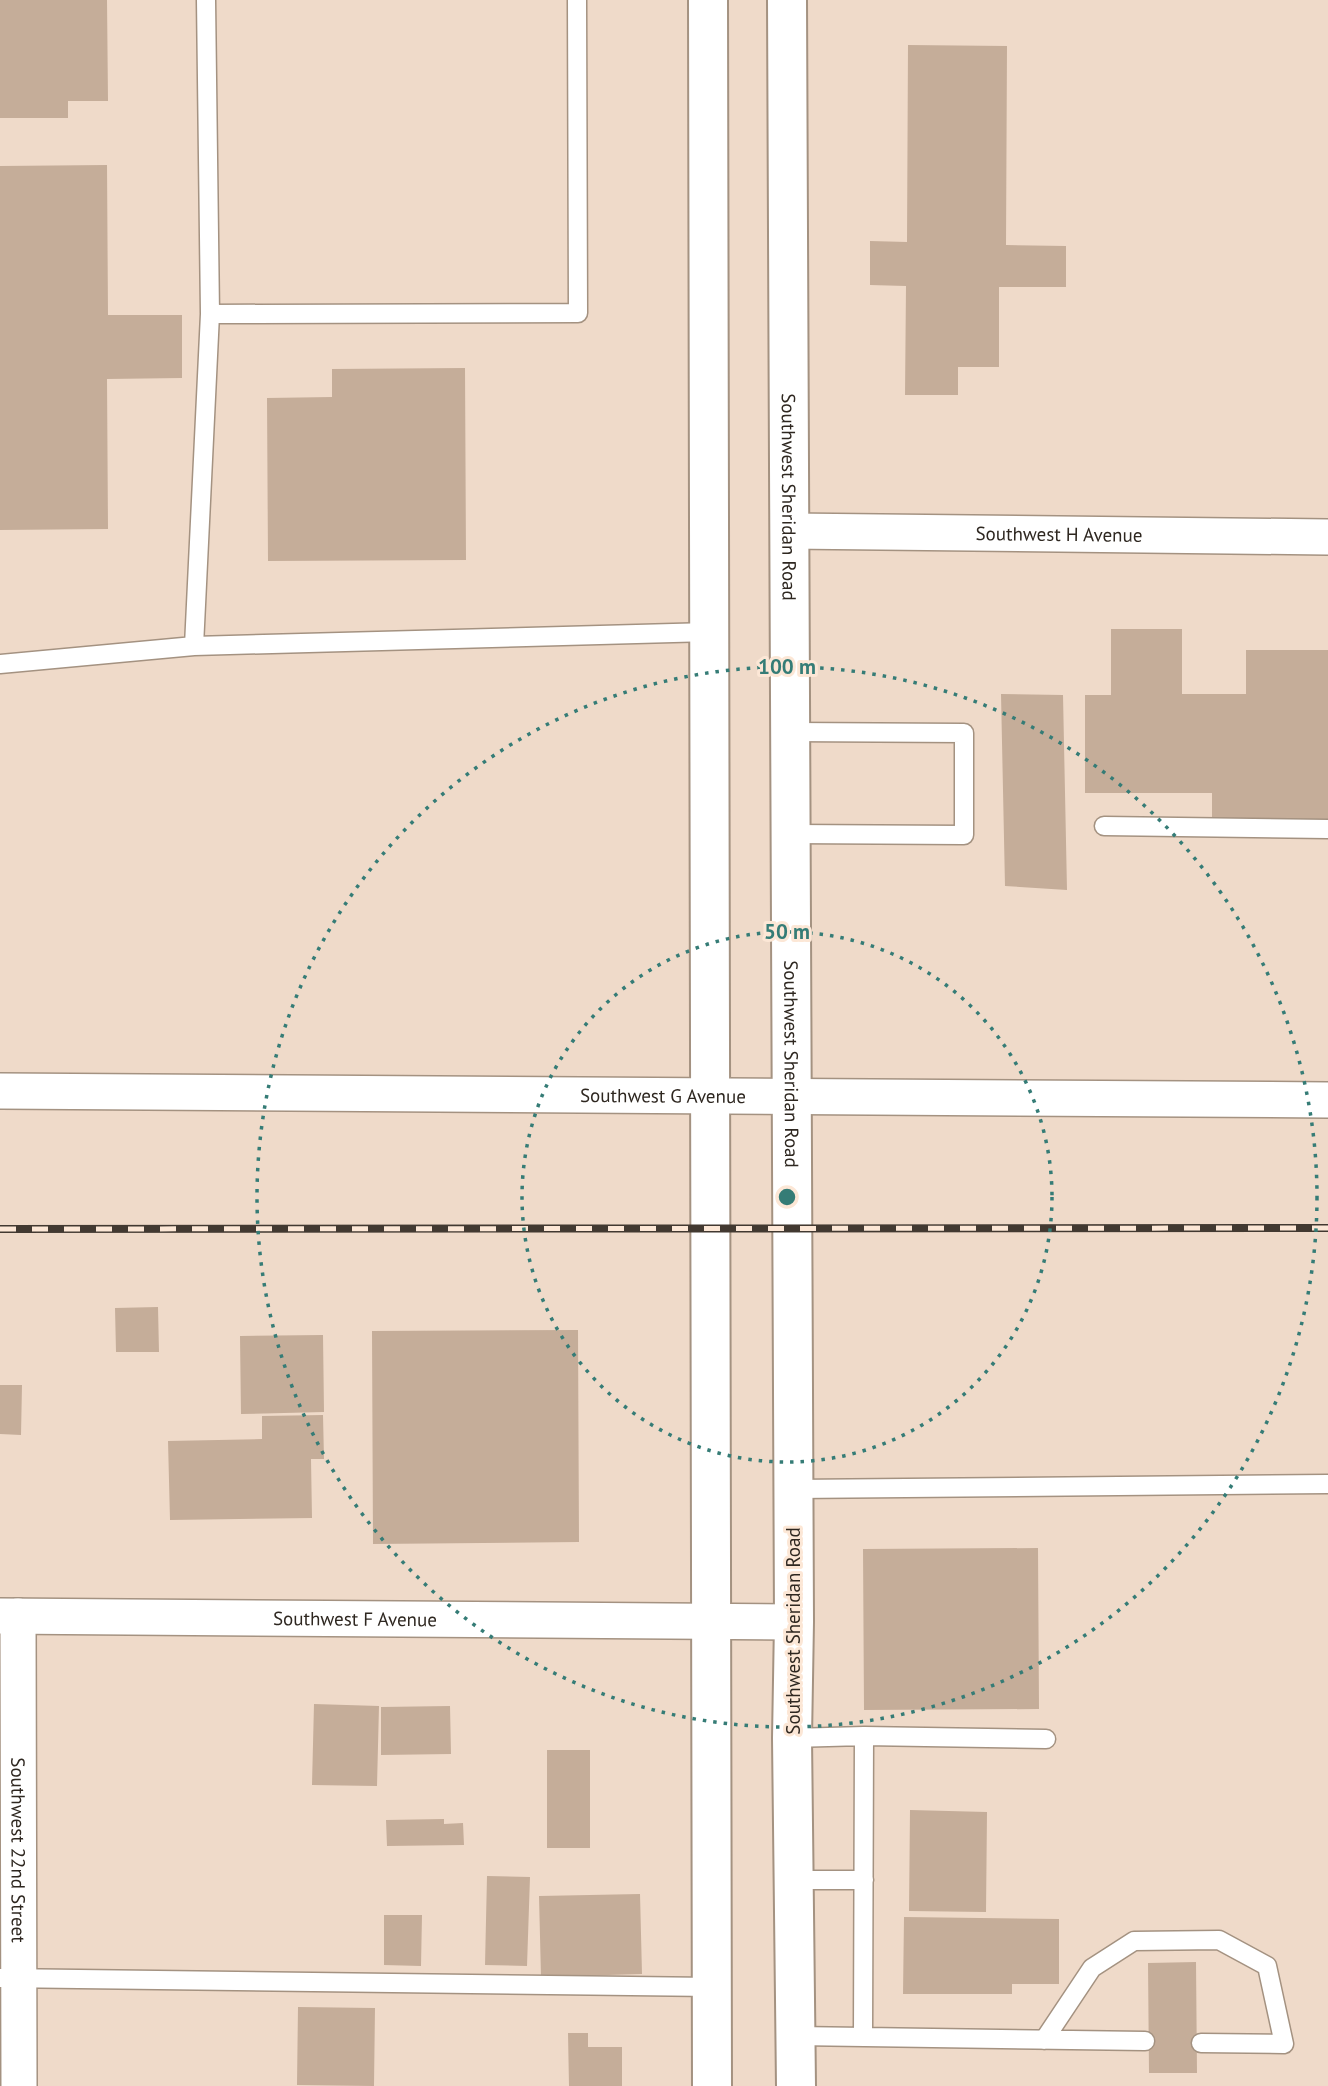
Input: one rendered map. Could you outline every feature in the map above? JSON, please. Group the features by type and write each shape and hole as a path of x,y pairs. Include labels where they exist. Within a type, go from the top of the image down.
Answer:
{"main road":[{"path":"708,0 712,2086"},
{"name":"Southwest Sheridan Road","path":"787,0 794,1489 792,1738 796,2086"}],"street":[{"name":"Southwest H Avenue","path":"789,531 1328,537"},
{"name":"Southwest G Avenue","path":"0,1091 1328,1100"},
{"name":"Southwest F Avenue","path":"9,1616 794,1622"},
{"name":"Southwest 22nd Street","path":"9,1616 9,1978 19,2086"}],"lane":[{"path":"194,646 211,314 206,0"},
{"path":"211,314 578,313 577,0"},
{"path":"0,664 194,646 710,632"},
{"path":"790,732 964,733 964,835 791,835"},
{"path":"1104,826 1328,829"},
{"path":"794,1489 1328,1484"},
{"path":"863,2037 864,1736"},
{"path":"792,1738 864,1736 1046,1739"},
{"path":"794,1880 864,1880"},
{"path":"1044,2040 1092,1968 1134,1941 1219,1940 1267,1966 1284,2044 1201,2043"},
{"path":"9,1978 712,1987"},
{"path":"796,2036 1145,2042"}],"building":[{"path":"0,0 107,0 108,101 68,101 68,118 0,118"},
{"path":"908,45 1007,46 1006,245 1066,246 1066,287 999,287 999,367 958,367 958,395 905,395 906,286 870,285 870,241 907,242"},
{"path":"107,165 108,315 182,315 182,378 107,379 108,529 0,530 0,166"},
{"path":"465,368 466,560 268,561 267,398 332,397 332,369"},
{"path":"1111,629 1182,629 1182,694 1246,694 1246,650 1328,650 1328,819 1212,819 1212,793 1085,793 1085,695 1111,695"},
{"path":"1001,694 1063,695 1067,890 1005,886"},
{"path":"158,1307 159,1352 116,1352 115,1308"},
{"path":"578,1330 579,1542 373,1544 372,1331"},
{"path":"323,1335 324,1412 241,1414 240,1336"},
{"path":"0,1385 22,1385 21,1435 0,1434"},
{"path":"323,1415 324,1459 311,1459 312,1518 170,1520 168,1441 262,1439 262,1416"},
{"path":"1038,1548 1039,1709 864,1710 863,1549"},
{"path":"314,1704 379,1706 377,1786 312,1785"},
{"path":"450,1706 451,1754 381,1755 381,1707"},
{"path":"547,1750 590,1750 590,1848 547,1848"},
{"path":"910,1810 987,1812 986,1912 909,1911"},
{"path":"444,1819 444,1824 463,1823 464,1845 387,1846 386,1820"},
{"path":"487,1876 530,1877 527,1966 485,1965"},
{"path":"640,1894 642,1974 541,1977 539,1896"},
{"path":"384,1915 422,1915 421,1966 384,1965"},
{"path":"904,1917 1059,1919 1059,1984 1012,1984 1012,1994 903,1994"},
{"path":"1196,1962 1197,2073 1149,2073 1148,1963"},
{"path":"298,2007 375,2008 374,2086 297,2085"},
{"path":"568,2033 588,2033 588,2047 622,2047 622,2086 569,2086"}],"railway":[{"path":"0,1229 1328,1228"}]}
